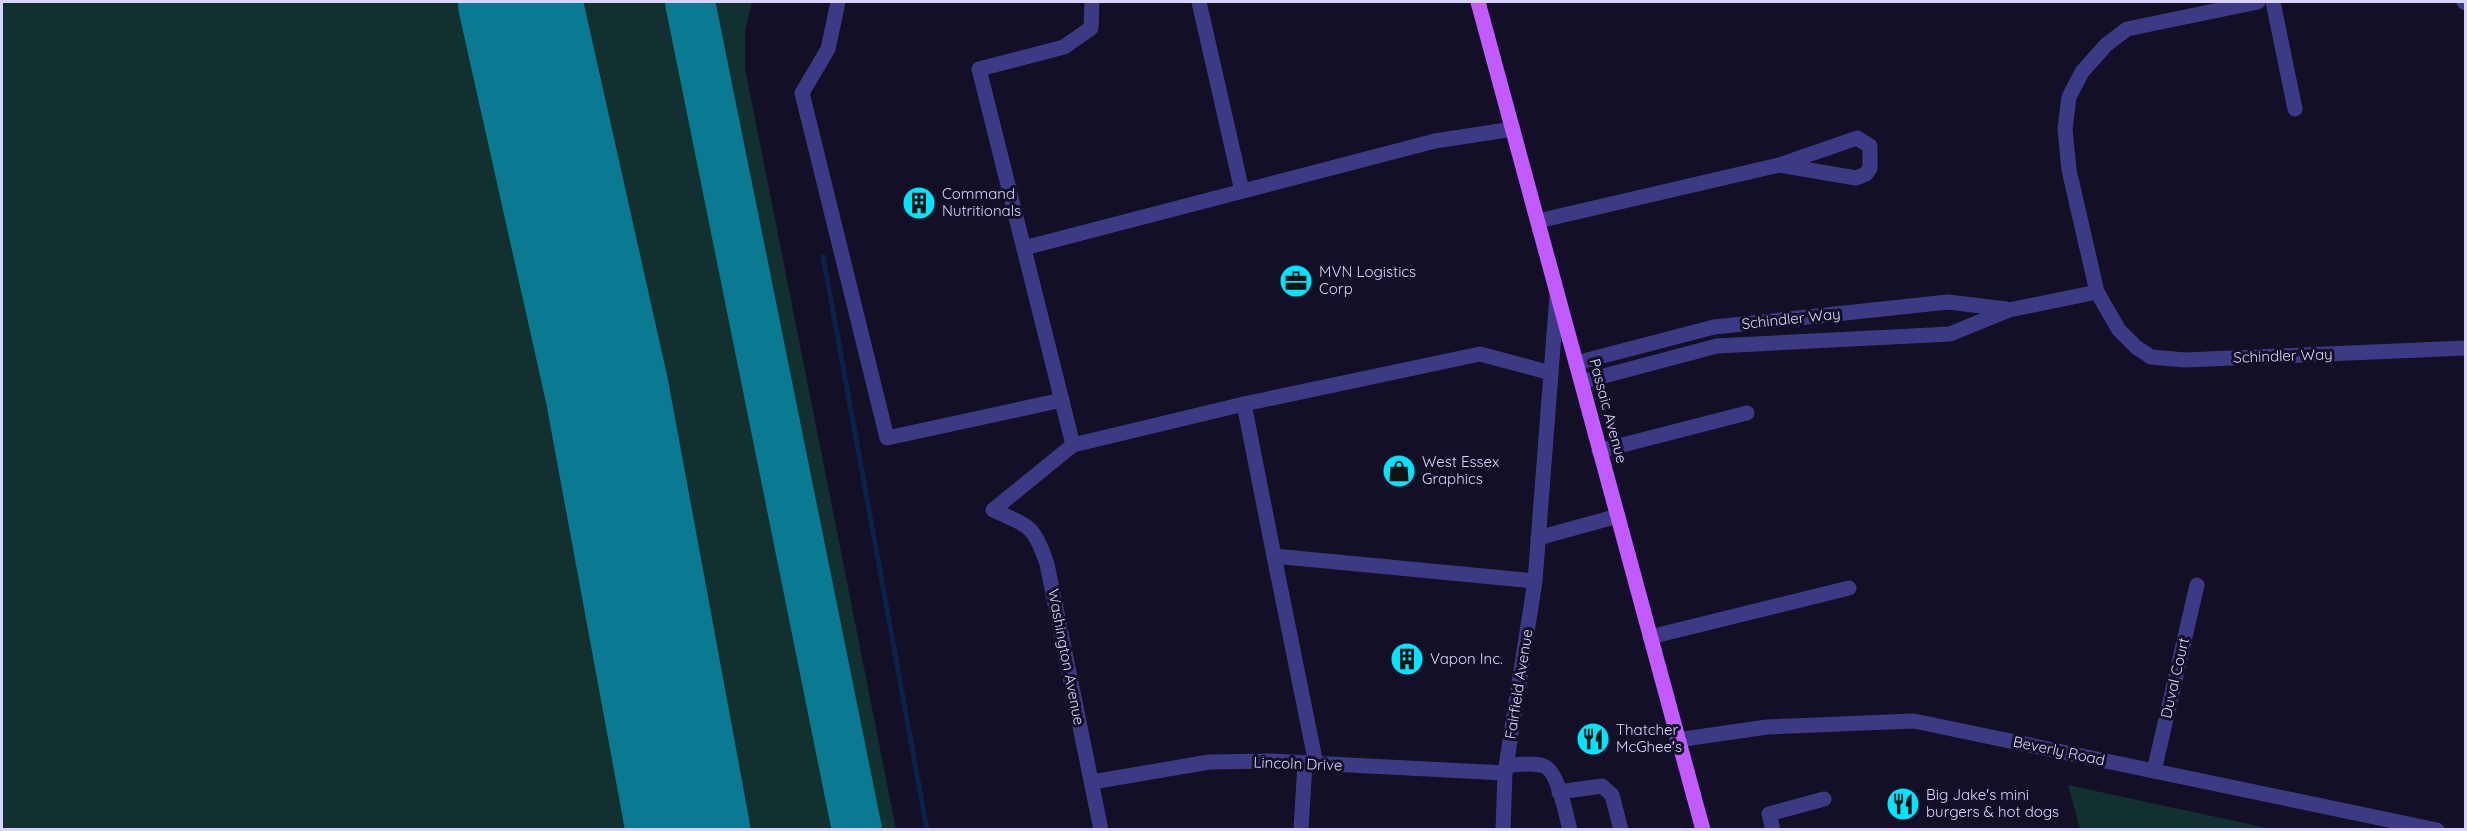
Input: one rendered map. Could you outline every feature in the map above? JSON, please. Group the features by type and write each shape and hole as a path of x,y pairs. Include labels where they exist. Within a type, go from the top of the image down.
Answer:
{"main road":[{"name":"Passaic Avenue","path":"1478,2 1703,830"}],"street":[{"path":"838,2 828,49 802,93 887,438 1062,400"},
{"path":"1092,2 1091,28 1064,48 979,69 1073,445 1244,404 1480,354 1551,373"},
{"path":"1199,2 1242,191"},
{"name":"Schindler Way","path":"2258,2 2127,29 2106,45 2082,72 2069,97 2065,129 2069,170 2097,292 2119,330 2136,347 2151,357 2185,360 2466,348"},
{"path":"2273,2 2295,109"},
{"path":"1024,248 1435,141 1513,129"},
{"path":"1538,221 1779,165 1857,138 1870,146 1870,168 1866,174 1856,178 1779,165"},
{"name":"Fairfield Avenue","path":"1503,830 1506,769 1535,581 1557,292"},
{"name":"Schindler Way","path":"1581,382 1717,346 1950,334 2009,310 2097,292"},
{"name":"Schindler Way","path":"1576,363 1714,327 1948,302 2009,310"},
{"path":"1244,404 1311,764 1301,830"},
{"path":"1599,451 1747,413"},
{"name":"Washington Avenue","path":"1073,445 993,510 1022,524 1037,535 1047,564 1101,830"},
{"path":"1538,538 1618,516"},
{"path":"1274,556 1535,581"},
{"name":"Duval Court","path":"2154,771 2197,585"},
{"path":"1650,637 1850,588"},
{"name":"Beverly Road","path":"1677,740 1767,727 1914,721 2437,830"},
{"name":"Lincoln Drive","path":"1092,782 1209,762 1271,761 1506,769 1534,764 1547,767 1554,774 1559,792"},
{"path":"1570,830 1559,792 1602,786 1611,795 1621,830"},
{"path":"1773,830 1769,814 1824,799"}],"green space":[{"path":"2,2 481,2 648,829 2,829"},
{"path":"553,2 673,2 840,829 719,829"},
{"path":"707,2 752,2 745,31 745,68 896,829 874,829"},
{"path":"2068,785 2272,829 2080,829"}],"waterway":[{"path":"823,256 927,830"}],"taxiway":[{"path":"690,2 857,830"}],"runway":[{"path":"520,2 607,391 688,830"}],"place":[{"name":"Command Nutritionals","path":"919,203"},
{"name":"MVN Logistics Corp","path":"1296,281"},
{"name":"West Essex Graphics","path":"1399,471"},
{"name":"Vapon Inc.","path":"1407,659"},
{"name":"Thatcher McGhee's","path":"1593,739"},
{"name":"Big Jake's mini burgers & hot dogs","path":"1903,804"}]}
